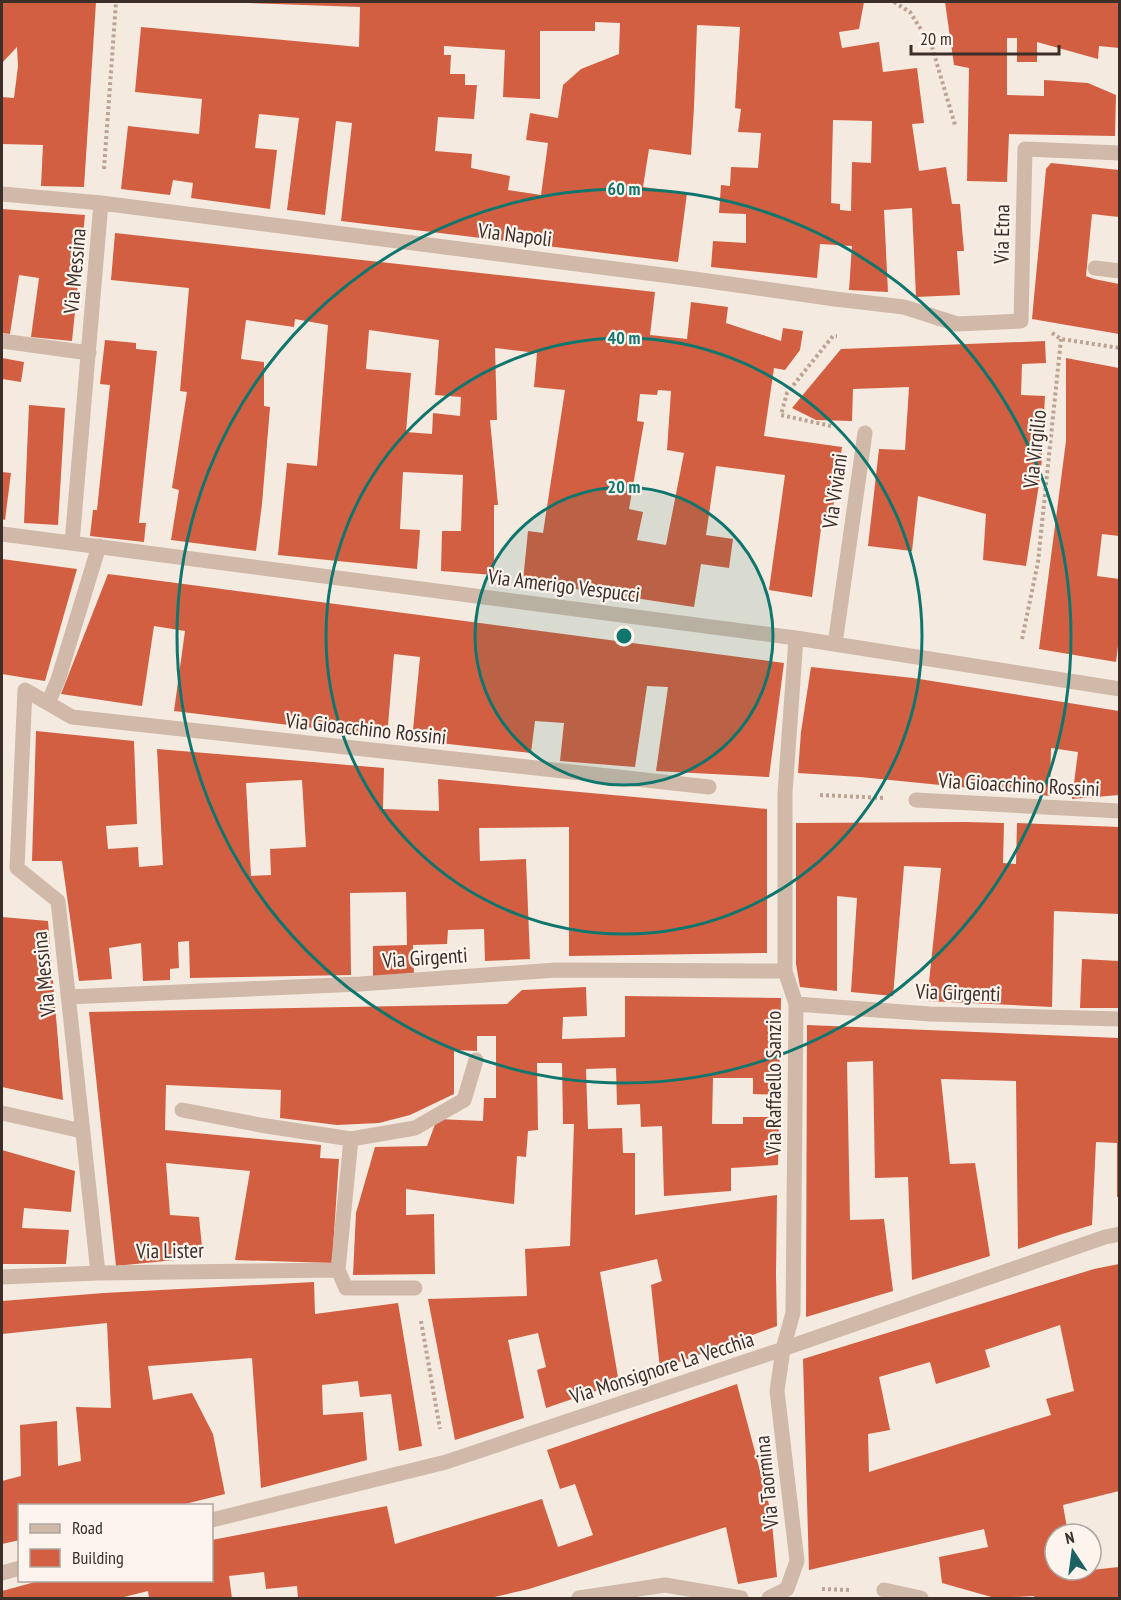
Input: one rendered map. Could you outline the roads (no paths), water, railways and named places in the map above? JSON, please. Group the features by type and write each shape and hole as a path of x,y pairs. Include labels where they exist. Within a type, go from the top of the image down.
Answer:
{"street":[{"name":"Via Etna","path":"1021,321 1026,149 1119,153"},
{"name":"Via Napoli","path":"2,194 101,203 904,307 957,324 1021,321"},
{"name":"Via Messina","path":"72,543 101,203"},
{"path":"1095,268 1119,272"},
{"path":"2,341 88,353"},
{"name":"Via Viviani","path":"835,644 865,433"},
{"name":"Via Amerigo Vespucci","path":"2,534 796,638 1119,689"},
{"path":"48,703 58,680 99,546"},
{"name":"Via Raffaello Sanzio","path":"783,1350 794,1313 796,1004 785,971 785,793 796,638"},
{"name":"Via Messina","path":"26,690 16,868 58,901 98,1273"},
{"name":"Via Gioacchino Rossini","path":"26,690 72,717 709,787"},
{"name":"Via Gioacchino Rossini","path":"916,800 1119,811"},
{"name":"Via Girgenti","path":"68,998 360,984 556,970 785,971"},
{"name":"Via Girgenti","path":"796,1004 930,1014 1119,1019"},
{"path":"182,1110 351,1139 415,1128 464,1100 476,1060"},
{"path":"2,1113 82,1131"},
{"path":"351,1139 338,1270 346,1288 415,1288"},
{"name":"Via Monsignore La Vecchia","path":"213,1520 446,1462 783,1350 1119,1234"},
{"name":"Via Lister","path":"2,1277 98,1273 338,1270"},
{"name":"Via Taormina","path":"769,1599 787,1589 796,1561 777,1391 783,1350"},
{"path":"2,1573 18,1569"},
{"path":"579,1599 665,1585 741,1599"},
{"path":"884,1590 921,1599"}]}
